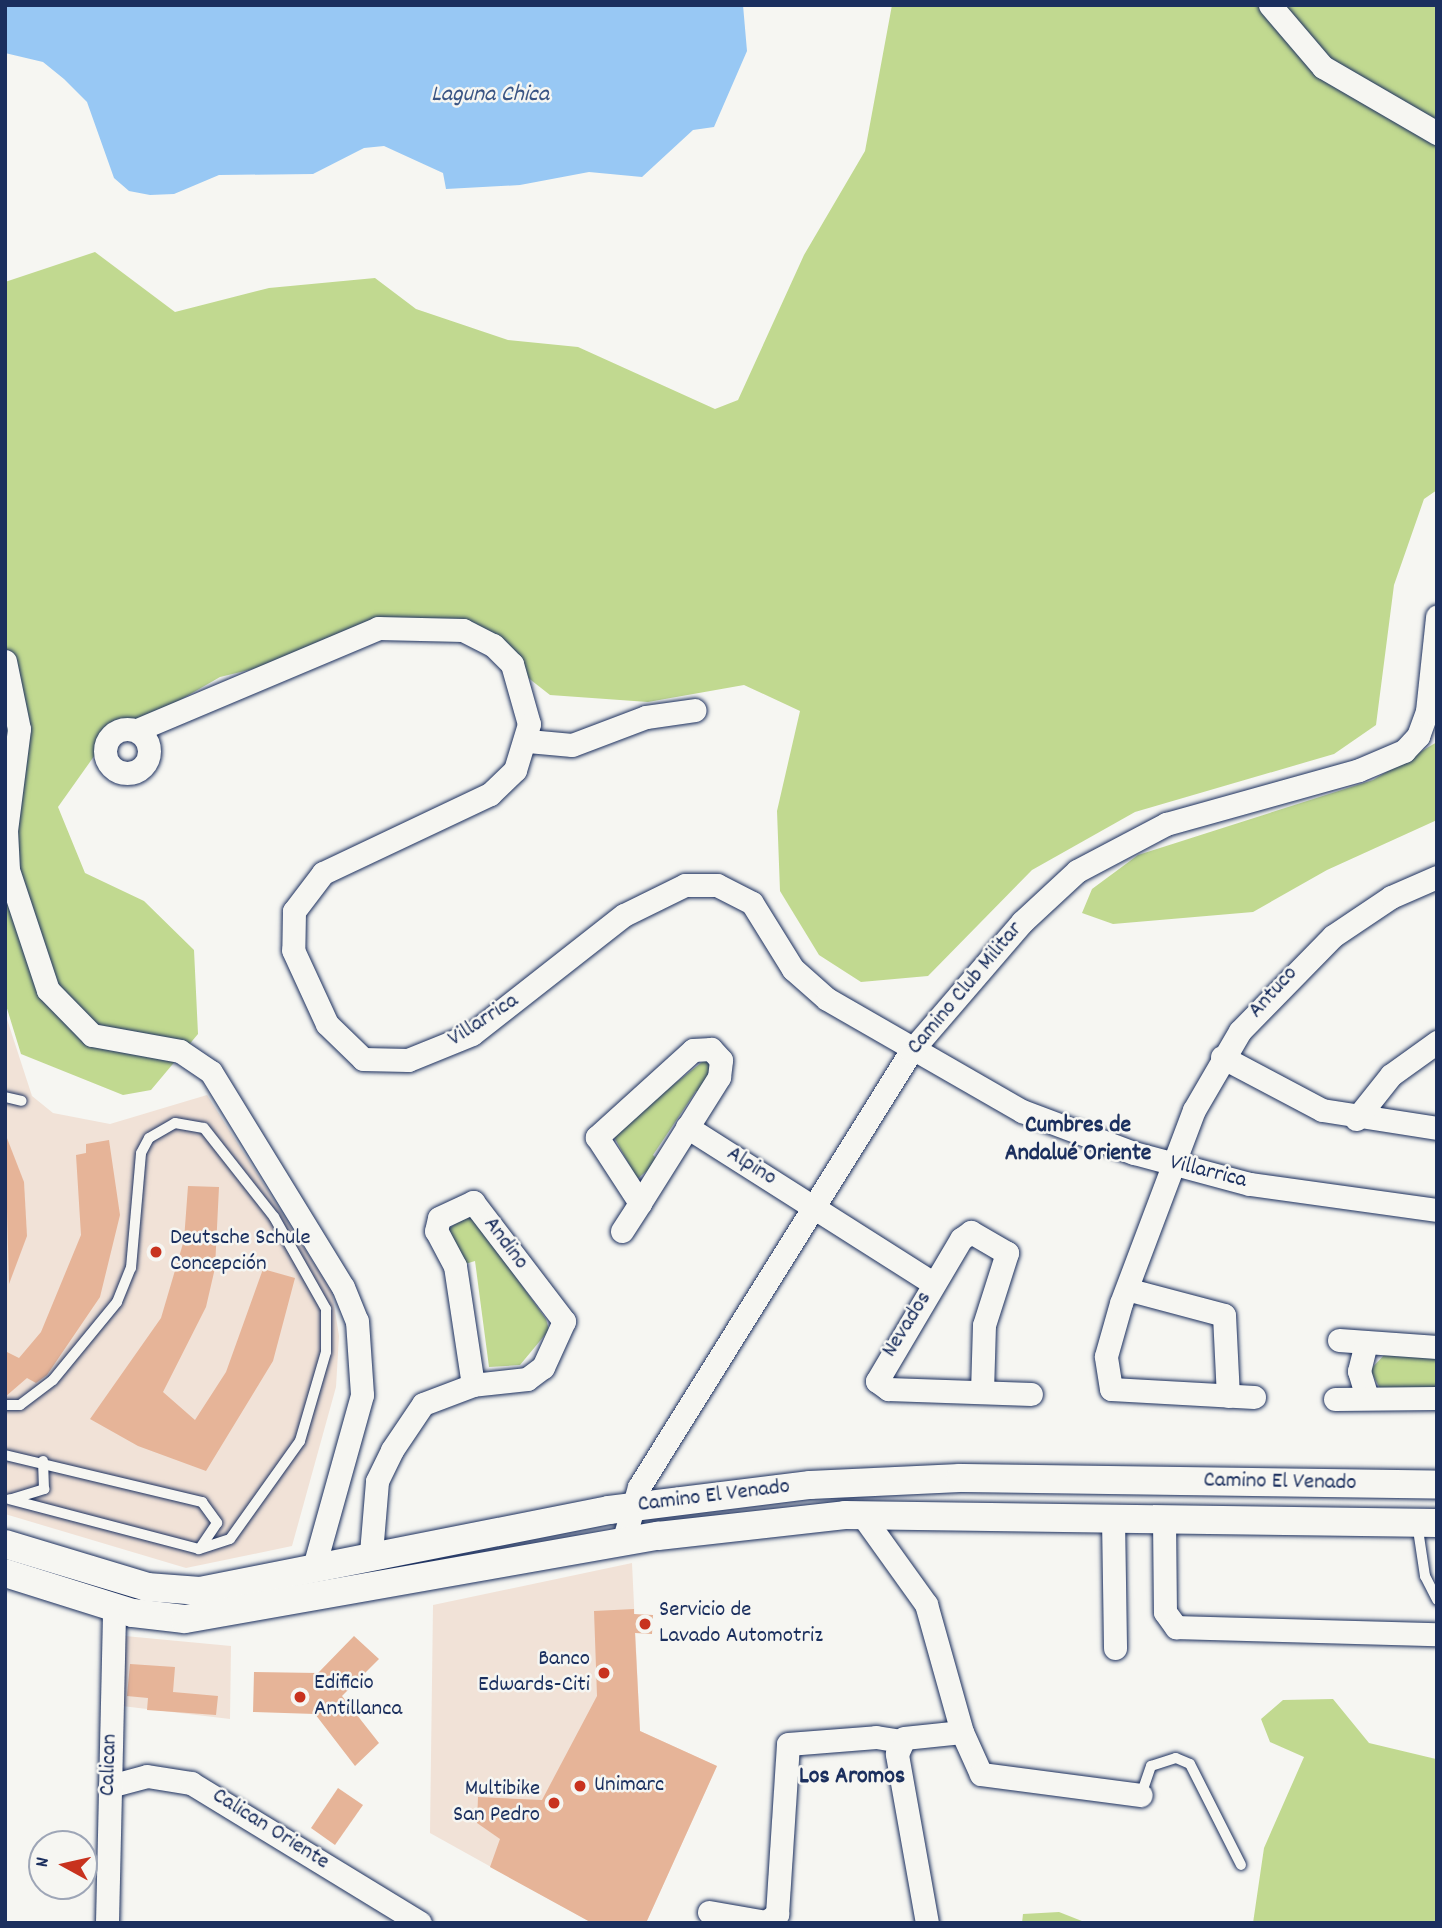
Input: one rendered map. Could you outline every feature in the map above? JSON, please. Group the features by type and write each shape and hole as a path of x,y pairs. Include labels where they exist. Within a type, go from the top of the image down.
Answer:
{"street":[{"path":"1270,5 1323,67 1437,133"},
{"name":"Camino Club Militar","path":"623,1542 632,1506 911,1051 1022,922 1094,859 1209,808 1359,770 1404,751 1418,736 1427,711 1437,617"},
{"name":"Villarrica","path":"138,730 360,634 426,625 463,630 503,653 527,700 528,741 514,770 490,794 323,873 299,898 290,921 293,950 327,1024 345,1047 384,1063 444,1047 502,1014 624,915 694,883 746,899 800,978 911,1051 1021,1111 1172,1165 1294,1193 1437,1210"},
{"path":"5,661 19,729 9,796 8,870 48,990 92,1035 180,1051 211,1072 343,1287 357,1321 362,1395 314,1567"},
{"path":"528,741 572,745 646,717 695,710"},
{"name":"Antuco","path":"1228,1396 1111,1389 1106,1356 1172,1165 1222,1057 1306,958 1376,906 1437,877"},
{"path":"1356,1119 1391,1075 1437,1042"},
{"path":"622,1231 640,1203 687,1128 721,1072 721,1060 708,1047 693,1050 597,1137 640,1203"},
{"path":"1222,1057 1295,1100 1356,1119 1437,1128"},
{"name":"Alpino","path":"687,1128 813,1208"},
{"name":"Andino","path":"371,1553 377,1481 392,1450 423,1404 473,1385 533,1376 564,1324 469,1202 439,1218 436,1231 455,1266 473,1385"},
{"name":"Nevados","path":"813,1208 933,1283"},
{"name":"Nevados","path":"982,1392 983,1331 1004,1247 967,1233 880,1370 878,1384 982,1392 1031,1394"},
{"path":"1130,1290 1224,1315 1228,1396 1254,1397"},
{"path":"1339,1340 1437,1347"},
{"path":"1366,1343 1359,1371 1367,1398"},
{"path":"1335,1399 1437,1398"},
{"name":"Camino El Venado","path":"5,1544 182,1591 314,1567 371,1553 632,1506 895,1480 1437,1485"},
{"path":"863,1514 926,1604 962,1732 986,1776 1086,1783 1141,1795"},
{"name":"Camino El Venado","path":"5,1573 114,1607 168,1619 214,1616 623,1542 863,1514 1427,1523"},
{"path":"1113,1518 1115,1648"},
{"path":"1164,1519 1165,1612 1176,1627 1434,1634"},
{"name":"Calican","path":"107,1923 114,1607"},
{"path":"709,1912 766,1922 777,1914 788,1744 876,1737 902,1741 962,1732"},
{"path":"902,1741 897,1754 927,1923"},
{"name":"Calican Oriente","path":"110,1786 147,1776 191,1783 420,1923"}],"lane":[{"path":"5,1097 22,1101"},
{"path":"5,1405 20,1405 53,1380 117,1302 131,1268 141,1153 149,1138 175,1123 204,1128 274,1217 309,1274 326,1309 327,1332 312,1409 289,1459 230,1539 199,1549 7,1500"},
{"path":"5,1455 43,1461 202,1502 215,1514 217,1531 199,1549"},
{"path":"7,1500 44,1489 43,1461"},
{"path":"1427,1523 1425,1576 1437,1600"},
{"path":"1141,1795 1151,1766 1176,1758 1190,1763 1241,1865"}],"shaded area":[{"name":"Deutsche Schule Concepción","path":"5,1013 32,1096 53,1113 110,1124 207,1095 332,1292 339,1336 336,1387 292,1546 186,1568 5,1514"},
{"path":"632,1563 640,1731 717,1766 646,1923 592,1923 430,1833 433,1605"},
{"path":"125,1636 231,1646 230,1719 122,1706"}],"green space":[{"path":"892,5 1437,5 1437,490 1424,499 1394,585 1376,725 1334,754 1135,812 1032,870 928,976 861,982 819,955 780,891 777,811 800,711 744,685 648,702 550,695 484,643 376,639 220,677 102,745 58,807 85,873 144,901 194,950 198,1034 151,1090 123,1095 21,1054 5,1002 5,282 95,252 175,312 269,288 375,278 416,309 508,340 578,347 715,409 738,400 804,255 865,151"},
{"path":"1437,742 1437,820 1327,870 1253,912 1113,924 1082,913 1092,889 1138,855 1373,780"},
{"path":"706,1059 712,1064 703,1092 696,1091 653,1155 659,1161 637,1179 612,1133"},
{"path":"464,1216 474,1219 546,1319 549,1330 520,1365 489,1367 475,1261 465,1264 449,1229"},
{"path":"1386,1353 1437,1355 1437,1390 1381,1390 1370,1370"},
{"path":"1333,1699 1369,1743 1436,1759 1437,1923 1253,1923 1264,1848 1304,1757 1270,1742 1261,1719 1283,1700"},
{"path":"1059,1912 1087,1923 1022,1923 1023,1914"}],"water":[{"name":"Laguna Chica","path":"5,5 743,5 747,51 714,127 693,130 642,177 589,172 520,185 446,189 443,173 384,146 364,148 313,174 219,175 174,194 150,195 129,191 114,178 87,102 64,79 43,62 5,53"}],"building":[{"path":"5,1133 24,1182 27,1236 9,1284"},
{"path":"109,1140 120,1215 100,1297 47,1375 36,1383 27,1378 5,1397 5,1351 19,1358 41,1332 81,1235 76,1155 86,1153 86,1144"},
{"path":"188,1186 219,1187 215,1268 206,1307 163,1392 195,1420 226,1372 263,1269 295,1278 273,1361 206,1471 138,1446 90,1419 161,1318 184,1240"},
{"path":"634,1609 634,1614 653,1615 652,1634 635,1633 640,1731 717,1766 646,1923 592,1923 490,1867 500,1839 477,1823 478,1797 542,1800 597,1696 594,1611"},
{"name":"Edificio Antillanca","path":"354,1636 379,1659 342,1696 379,1743 355,1766 315,1714 253,1712 254,1672 318,1673"},
{"path":"130,1664 175,1667 173,1692 218,1696 216,1715 147,1710 148,1698 127,1696"},
{"path":"338,1788 363,1805 335,1845 311,1828"}],"place":[{"name":"Deutsche Schule Concepción","path":"156,1252"},
{"name":"Servicio de Lavado Automotriz","path":"645,1624"},
{"name":"Banco Edwards-Citi","path":"604,1673"},
{"name":"Edificio Antillanca","path":"300,1697"},
{"name":"Unimarc","path":"580,1786"},
{"name":"Multibike San Pedro","path":"554,1803"}],"district":[{"name":"Cumbres de Andalué Oriente","path":"1078,1141"},
{"name":"Los Aromos","path":"852,1778"}]}
